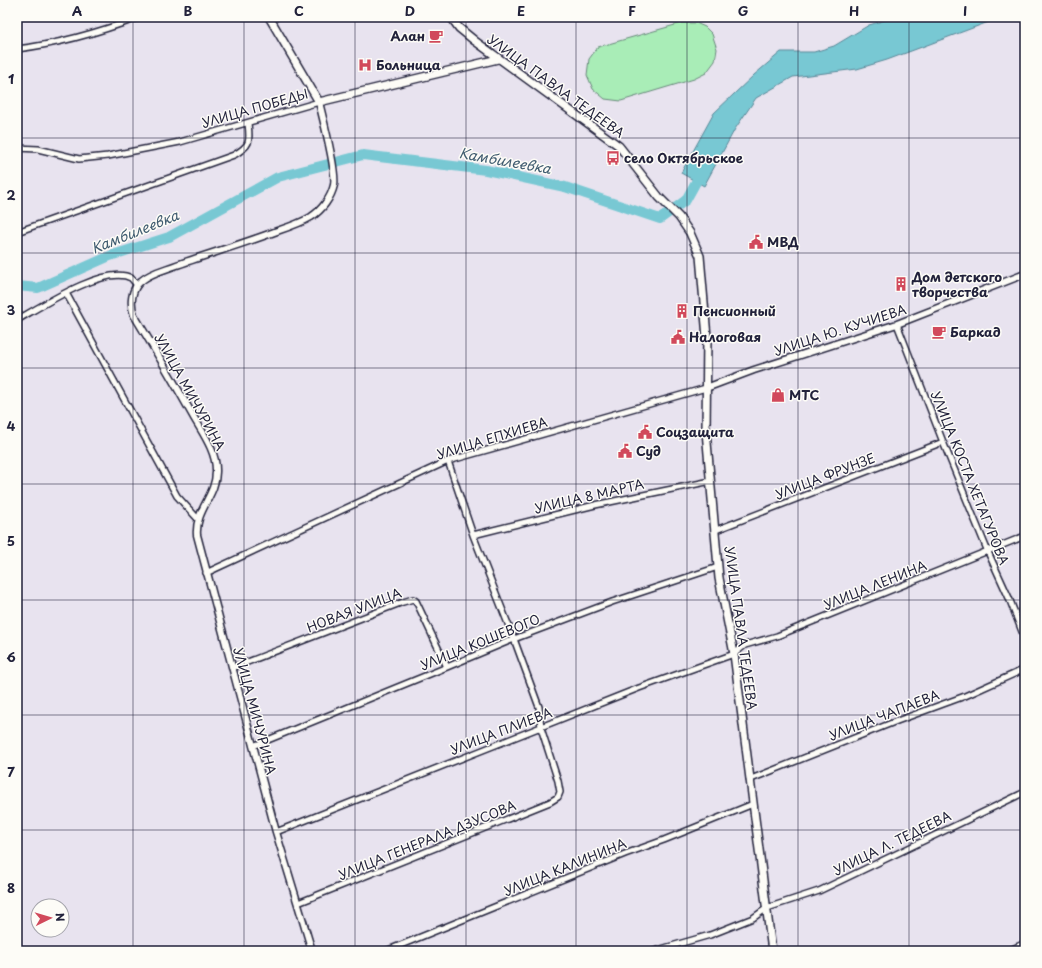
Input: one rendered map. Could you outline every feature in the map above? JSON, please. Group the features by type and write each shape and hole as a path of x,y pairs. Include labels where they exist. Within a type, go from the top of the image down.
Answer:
{"main road":[{"path":"269,17 319,102"},
{"name":"УЛИЦА ПАВЛА ТЕДЕЕВА","path":"451,17 459,28 498,58 518,71 619,146 659,196 679,217 690,233 700,256 707,337 706,431 716,530 718,567 734,654 772,951"},
{"name":"УЛИЦА ПОБЕДЫ","path":"319,102 498,58"}],"street":[{"path":"17,50 72,39 140,17"},
{"path":"17,320 87,282 119,276 130,278 137,285 150,275 301,222 311,216 327,202 333,187 334,172 319,102"},
{"name":"УЛИЦА ПОБЕДЫ","path":"17,148 38,149 79,159 95,158 180,142 319,102"},
{"path":"17,232 234,155 245,148 248,143 248,123"},
{"name":"УЛИЦА Ю. КУЧИЕВА","path":"706,388 754,370 897,324 1025,274"},
{"name":"УЛИЦА МИЧУРИНА","path":"137,285 132,296 132,308 134,315 182,397 215,458 215,484 198,519 196,527 197,535 276,832 312,951"},
{"path":"66,293 178,496 198,519"},
{"name":"УЛИЦА КОСТА ХЕТАГУРОВА","path":"897,324 943,442 1025,639"},
{"name":"УЛИЦА ЕПХИЕВА","path":"206,573 448,461 706,388"},
{"name":"УЛИЦА ФРУНЗЕ","path":"716,530 943,442"},
{"path":"448,461 473,535 514,638 539,707 541,728"},
{"name":"УЛИЦА 8 МАРТА","path":"473,535 595,505 711,481"},
{"name":"УЛИЦА ЛЕНИНА","path":"734,654 744,645 777,636 1025,536"},
{"name":"УЛИЦА КОШЕВОГО","path":"253,746 514,638 612,602 718,567"},
{"name":"НОВАЯ УЛИЦА","path":"232,668 413,599 416,601 447,667"},
{"name":"УЛИЦА ПЛИЕВА","path":"276,832 304,822 381,789 541,728 639,688 734,654"},
{"name":"УЛИЦА ЧАПАЕВА","path":"751,779 897,721 965,696 1025,669"},
{"name":"УЛИЦА ГЕНЕРАЛА ДЗУСОВА","path":"298,903 550,802 558,797 560,792 558,781 541,728"},
{"name":"УЛИЦА Л. ТЕДЕЕВА","path":"654,951 710,935 753,918 767,908 819,891 1025,792"},
{"name":"УЛИЦА КАЛИНИНА","path":"386,951 753,804"},
{"path":"1008,951 1025,942"}],"green space":[{"path":"682,23 696,23 705,27 712,34 717,49 715,61 706,73 694,79 621,101 605,99 593,89 587,75 589,59 598,47"}],"water":[{"path":"895,17 1002,17 887,60 857,69 793,77 756,98 735,129 704,186 681,173 714,113 781,52 814,52 834,46 869,25"}],"waterway":[{"name":"Камбилеевка","path":"17,286 38,288 110,256 169,237 278,177 363,155 486,170 565,187 660,219 686,200 702,171"}],"place":[{"name":"Алан","path":"436,36"},
{"name":"Больница","path":"365,65"},
{"name":"село Октябрьское","path":"613,158"},
{"name":"МВД","path":"756,242"},
{"name":"Дом детского творчества","path":"901,284"},
{"name":"Пенсионный","path":"682,311"},
{"name":"Баркад","path":"939,332"},
{"name":"Налоговая","path":"678,337"},
{"name":"МТС","path":"778,395"},
{"name":"Соцзащита","path":"645,432"},
{"name":"Суд","path":"625,451"}]}
